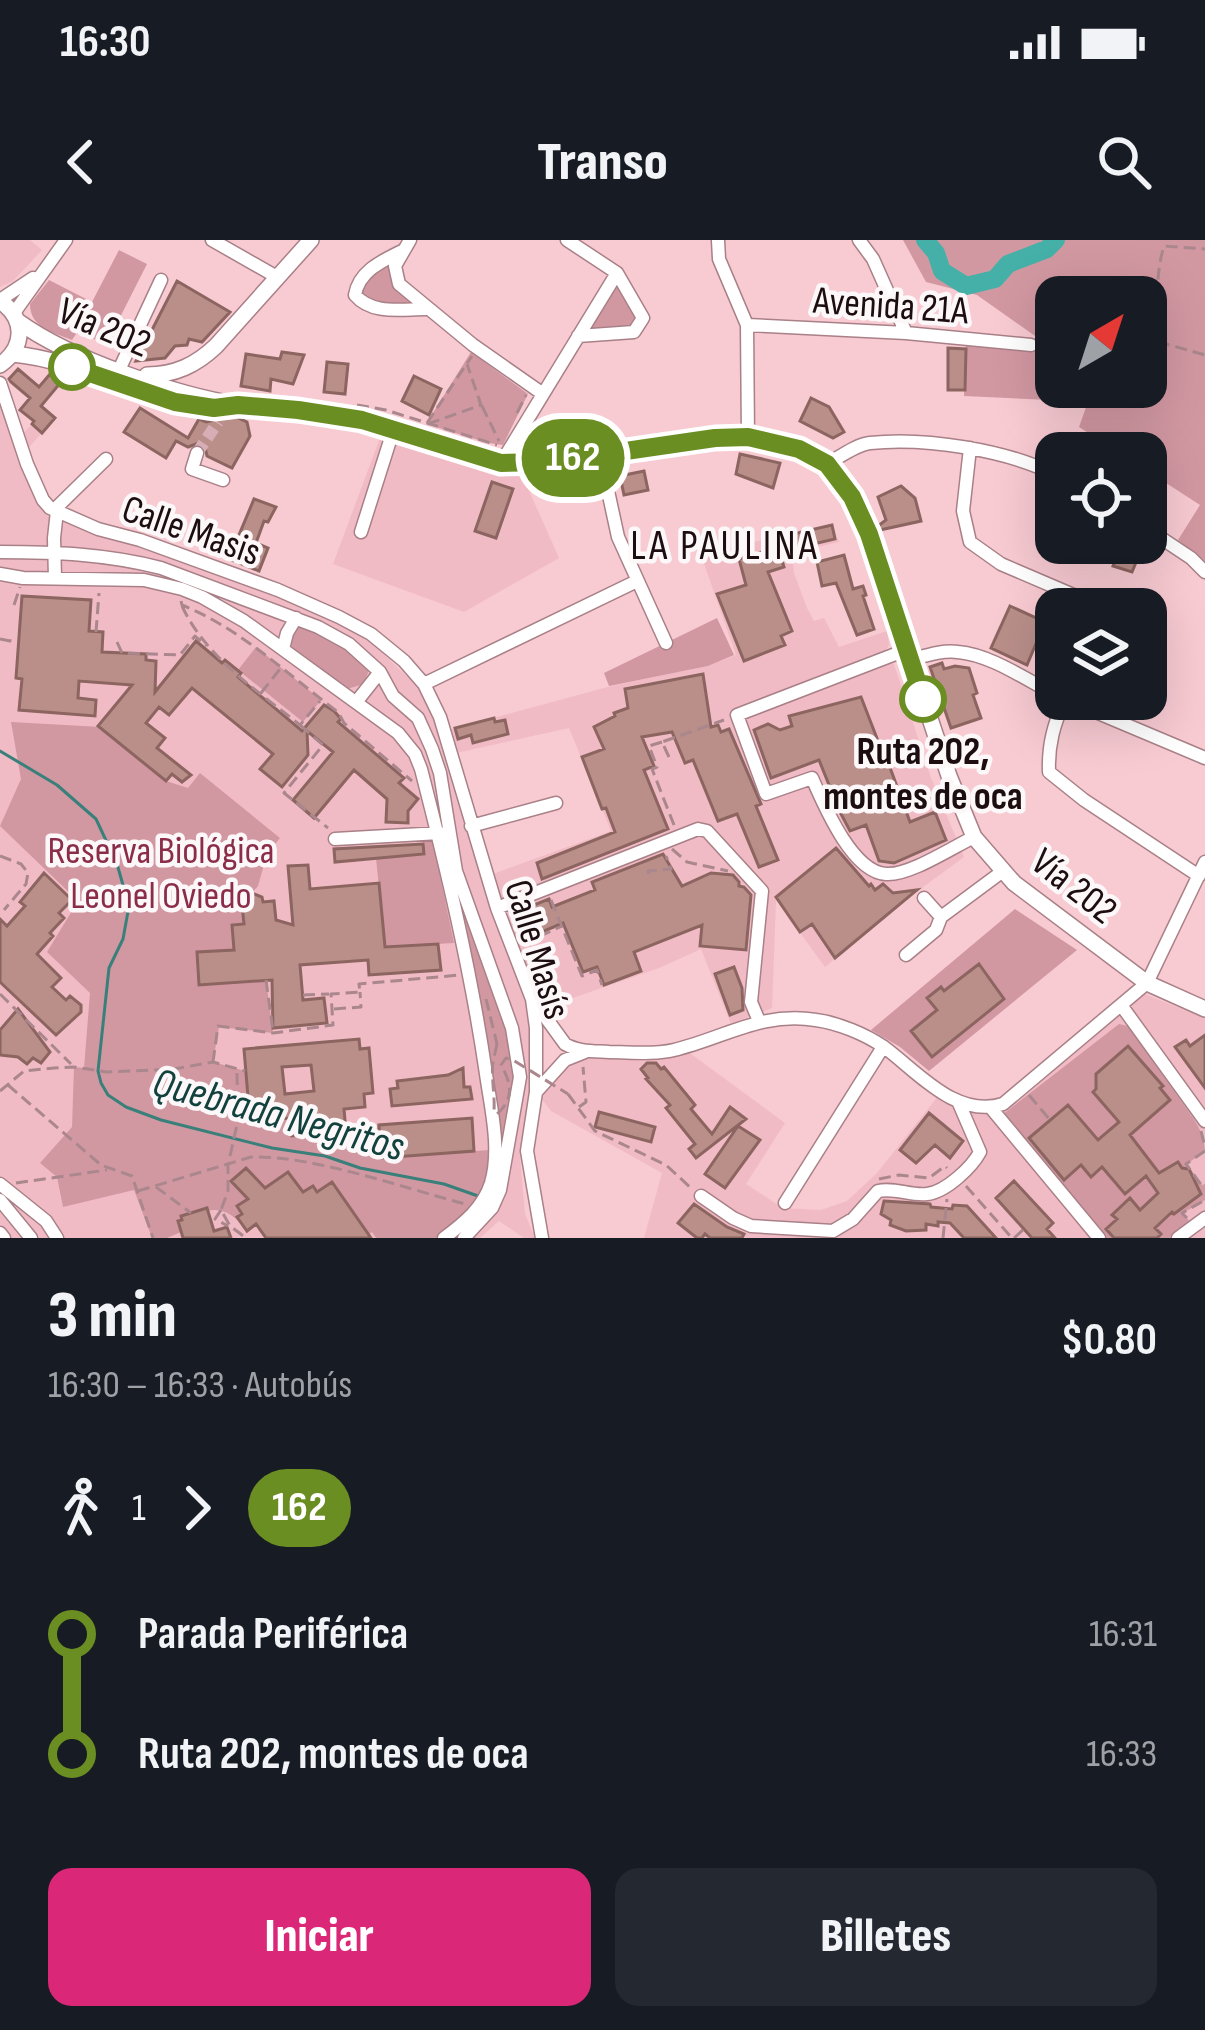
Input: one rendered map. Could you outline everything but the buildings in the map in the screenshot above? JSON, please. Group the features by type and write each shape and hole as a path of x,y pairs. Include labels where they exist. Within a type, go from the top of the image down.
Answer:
{"main road":[{"path":"200,398 191,387 237,310 277,277 310,240"},
{"name":"Vía 202","path":"0,300 47,340 167,388 238,405 298,410 394,428 501,463 550,462 748,437 799,449 827,464 852,497 869,534 949,776 974,837 1003,871 1147,982 1205,1009"},
{"path":"4,364 19,344 16,317"},
{"path":"123,371 171,373 212,350"},
{"name":"Vía 202","path":"4,364 42,358 175,402 214,408 238,405"},
{"path":"72,367 167,388 197,373"}],"street":[{"path":"16,317 66,240"},
{"path":"212,240 277,277"},
{"path":"567,240 617,273 643,318 639,328 626,334 578,336"},
{"path":"718,240 719,259 747,326 748,437"},
{"path":"859,240 906,333"},
{"path":"407,245 395,272 404,291 543,394"},
{"path":"407,245 371,269 356,285 355,295 370,307 426,309"},
{"path":"0,300 47,266"},
{"path":"501,463 617,273"},
{"path":"123,371 160,280"},
{"name":"Avenida 21A","path":"747,326 906,333 1031,345"},
{"path":"0,383 39,492 56,511"},
{"path":"361,532 394,428"},
{"path":"827,464 865,443 915,443 1010,455 1035,466"},
{"path":"970,448 963,511 970,542 1001,564 1057,588"},
{"path":"197,453 192,469 223,480"},
{"path":"600,454 618,537 667,643"},
{"path":"55,578 56,511 106,459"},
{"name":"Calle Masis","path":"56,511 249,579 339,617 371,634 424,684"},
{"path":"1167,542 1205,572"},
{"path":"0,552 119,558 161,568 296,618 349,644 418,718 440,773 442,833 470,973 493,1127 494,1167 484,1200 444,1238"},
{"path":"117,579 122,570 119,558"},
{"path":"0,574 159,582 202,597 244,621 406,742 422,770 512,1028 520,1077 500,1190 492,1208 464,1238"},
{"path":"424,684 637,581"},
{"path":"283,649 296,618"},
{"path":"974,837 893,874 873,870 837,832 812,778 766,794 737,716 908,655 961,652 1035,684"},
{"path":"356,701 380,672"},
{"name":"Calle Masís","path":"424,684 440,718 497,908 532,999 536,1092 527,1151 542,1238"},
{"path":"1057,720 1048,752 1049,772 1199,876"},
{"path":"1115,720 1205,758"},
{"path":"406,742 424,731"},
{"path":"471,826 556,803"},
{"path":"497,908 698,829 707,831 762,891 752,995 759,1021"},
{"path":"334,835 442,833"},
{"path":"532,999 565,1045 585,1052 670,1052 759,1021 821,1020 883,1047 958,1101 992,1108 1003,1104 1147,982 1205,862"},
{"path":"906,955 936,930 940,917 1003,871"},
{"path":"924,898 940,917"},
{"path":"1121,1005 1205,1121"},
{"path":"785,1202 883,1047"},
{"path":"536,1092 566,1060 585,1052"},
{"path":"701,1196 751,1226 833,1232 853,1220 878,1191 931,1193 980,1156 958,1101"},
{"path":"992,1108 1099,1238"},
{"path":"4,1180 57,1238"},
{"path":"0,1199 29,1235"},
{"path":"1178,1238 1205,1218"},
{"path":"29,1235 33,1220 42,1219"}],"path":[{"path":"1158,276 1164,246 1205,249"},
{"path":"1031,345 1035,341"},
{"path":"1167,345 1205,356"},
{"path":"426,424 478,348"},
{"path":"350,404 502,445 467,364"},
{"path":"518,411 526,394"},
{"path":"426,424 481,405"},
{"path":"14,605 16,591 29,584"},
{"path":"96,632 100,585"},
{"path":"176,594 195,629 217,655"},
{"path":"182,605 242,637 338,712 344,723 416,784"},
{"path":"117,642 122,653 180,655 195,636 323,745 283,795 334,835"},
{"path":"0,639 10,638"},
{"path":"261,693 282,668"},
{"path":"300,725 321,700"},
{"path":"678,833 652,769 657,767 649,746 737,716"},
{"path":"662,742 669,757"},
{"path":"650,874 671,869 663,850 681,842"},
{"path":"671,847 687,862 737,870"},
{"path":"0,856 13,859 28,873 26,884 4,910"},
{"path":"526,952 522,943 563,926 582,976 597,970 602,985"},
{"path":"332,1010 362,1007 359,984 470,973"},
{"path":"266,980 273,1033"},
{"path":"483,988 496,1044 492,1065 497,1114 511,1092 501,1066 506,1058 568,1094 595,1131 666,1165 701,1196"},
{"path":"303,995 360,992"},
{"path":"0,994 74,1066"},
{"path":"213,1062 218,1026 273,1033 333,1025 331,994"},
{"path":"579,1108 586,1102 585,1052"},
{"path":"0,1091 24,1072 74,1066 104,1072 213,1062 245,1071"},
{"path":"237,1070 228,1191 213,1220 246,1238"},
{"path":"7,1084 92,1158 132,1176 153,1238"},
{"path":"1028,1094 1050,1120"},
{"path":"1205,1150 1186,1164 1205,1184"},
{"path":"137,1191 251,1157 297,1162 473,1206"},
{"path":"873,1184 891,1176 929,1178 945,1166 951,1173"},
{"path":"4,1180 16,1184 110,1169"},
{"path":"961,1180 1013,1238 1024,1228"},
{"path":"155,1186 191,1213"},
{"path":"943,1194 949,1200 943,1238"},
{"path":"221,1210 230,1226"}],"shaded area":[{"path":"0,240 30,240 42,250 13,281 0,287"},
{"path":"6,402 18,439 45,410 55,418 23,454 43,500 79,526 337,621 370,641 421,690 492,912 526,1001 531,1030 530,1091 520,1157 525,1214 535,1238 524,1238 499,1221 480,1238 12,1238 0,1224 0,404"},
{"path":"380,438 523,477 559,558 464,612 333,564"},
{"path":"832,523 839,542 792,553 807,608 814,621 824,618 839,647 887,631 888,662 894,664 931,778 964,857 825,967 776,900 772,1008 731,1024 701,949 544,1008 493,874 611,831 569,728 456,753 449,730 736,655 701,555"},
{"path":"1142,993 1205,1018 1205,1238 644,1238 662,1173 551,1111 541,1098 568,1064 586,1055 687,1051 785,1123 746,1184 783,1208 821,1210 847,1201 877,1173 939,1095 993,1112"}],"green space":[{"path":"903,240 1205,240 1205,562 1178,540 1200,505 1167,484 1167,432 1087,432 1079,427 1086,408 1167,408 1167,276 1035,276 1035,336 977,295 926,282"},
{"path":"119,250 147,264 106,345 78,331 72,340 38,324 30,304 49,280 92,302"},
{"path":"403,250 395,272 426,309 371,307 356,285"},
{"path":"617,273 633,298 639,328 578,336"},
{"path":"966,341 1035,345 1035,399 964,396"},
{"path":"471,352 528,394 503,445 426,424"},
{"path":"717,618 734,655 708,666 609,686 604,673"},
{"path":"300,623 350,649 370,667 364,684 347,689 293,652 289,641"},
{"path":"256,647 321,700 303,722 238,670"},
{"name":"Reserva Biológica Leonel Oviedo","path":"11,722 101,727 166,781 188,788 200,773 280,838 267,854 258,886 242,904 244,924 232,925 234,950 197,953 200,985 266,980 273,1033 219,1027 213,1062 245,1071 250,1121 291,1118 293,1136 378,1125 382,1158 489,1150 478,1197 448,1230 436,1238 376,1238 372,1232 368,1235 332,1182 317,1192 313,1186 303,1192 288,1172 264,1188 246,1168 246,1200 237,1217 247,1231 231,1215 215,1210 178,1222 181,1232 152,1238 134,1190 63,1207 57,1177 40,1163 72,1127 74,1067 84,1068 90,993 47,952 78,901 0,826 21,779"},
{"path":"432,837 454,943 385,947 376,858 424,854 423,838"},
{"path":"446,841 495,984 517,1071 500,1176 459,1238 455,1238 497,1168"},
{"path":"1015,909 1077,950 929,1071 871,1030","holes":["979,964 987,974 982,979 1004,998 932,1057 911,1031 937,1010 928,997 941,987 954,1003"]},
{"path":"1119,1024 1128,1026 1204,1142 1205,1151 1187,1164 1205,1184 1205,1200 1183,1213 1190,1222 1169,1238 1106,1238 1002,1115"}],"waterway":[{"path":"925,240 942,271 966,286 995,279 1008,264 1047,249 1056,240"},
{"name":"Quebrada Negritos","path":"0,751 57,785 96,819 117,864 129,906 123,939 109,968 98,1071 108,1095 161,1120 444,1184 478,1196"}],"tunnel":[{"path":"197,453 218,422"}],"bus line":[{"name":"162","path":"72,367 175,402 298,410 362,420 501,463 550,462 715,438 748,437 799,449 827,464 852,497 869,534 923,699"}],"place":[{"name":"Ruta 202, montes de oca","path":"923,699"}],"district":[{"name":"LA PAULINA","path":"725,544"}]}
